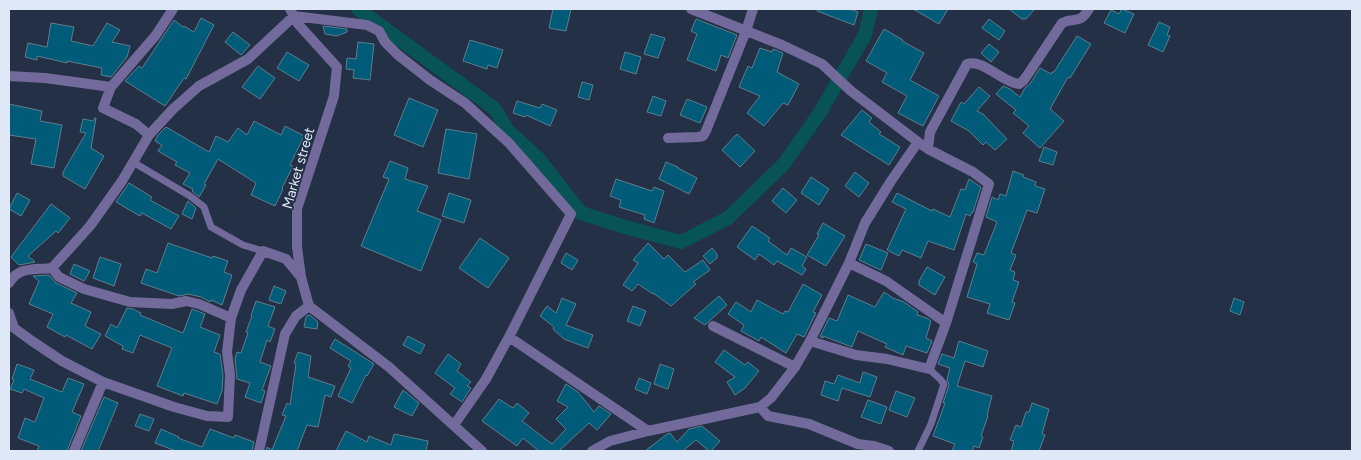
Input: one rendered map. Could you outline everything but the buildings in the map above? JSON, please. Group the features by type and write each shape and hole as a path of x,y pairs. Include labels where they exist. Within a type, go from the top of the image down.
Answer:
{"street":[{"path":"149,135 136,124 103,108 111,87 156,35 174,9"},
{"path":"691,9 782,45 822,64 851,91 918,142 973,172 989,184 946,323 929,369 887,359 856,355 810,341"},
{"path":"668,138 703,136 746,31 753,9"},
{"path":"928,148 930,132 966,64 978,64 1012,83 1019,84 1024,80 1062,23 1067,20 1078,20 1083,17 1088,9"},
{"path":"9,283 13,276 22,270 52,268 90,226 122,181 149,135 173,109 199,86 248,59 292,12 367,24 379,31 398,55 430,80 465,103 509,143 571,214 486,379 454,425"},
{"name":"Market street","path":"292,12 298,24 337,67 334,96 297,209 297,247 301,277 309,306"},
{"path":"9,76 45,78 111,87"},
{"path":"592,451 610,441 648,431 760,407 771,398 795,367 810,341 849,263 865,224 891,181 918,142"},
{"path":"9,313 14,328 62,361 103,382 174,407 207,416 228,417 230,375 227,352 231,318 242,290 263,251 286,259 301,277"},
{"path":"849,263 886,281 946,323"},
{"path":"52,268 59,277 84,290 130,302 172,304 186,302 199,304 231,318"},
{"path":"259,451 285,334 296,316 309,306 389,367 482,451"},
{"path":"713,326 795,367"},
{"path":"509,337 648,431"},
{"path":"74,451 103,382"},
{"path":"760,407 768,416 808,424 858,444 874,446 889,451"}],"lane":[{"path":"133,162 204,206 212,227 243,245 263,251"},
{"path":"918,451 931,424 944,384 929,369"}],"waterway":[{"path":"358,9 495,109 508,131 539,159 581,213 681,242 728,218 783,165 819,114 865,35 871,9"}]}
